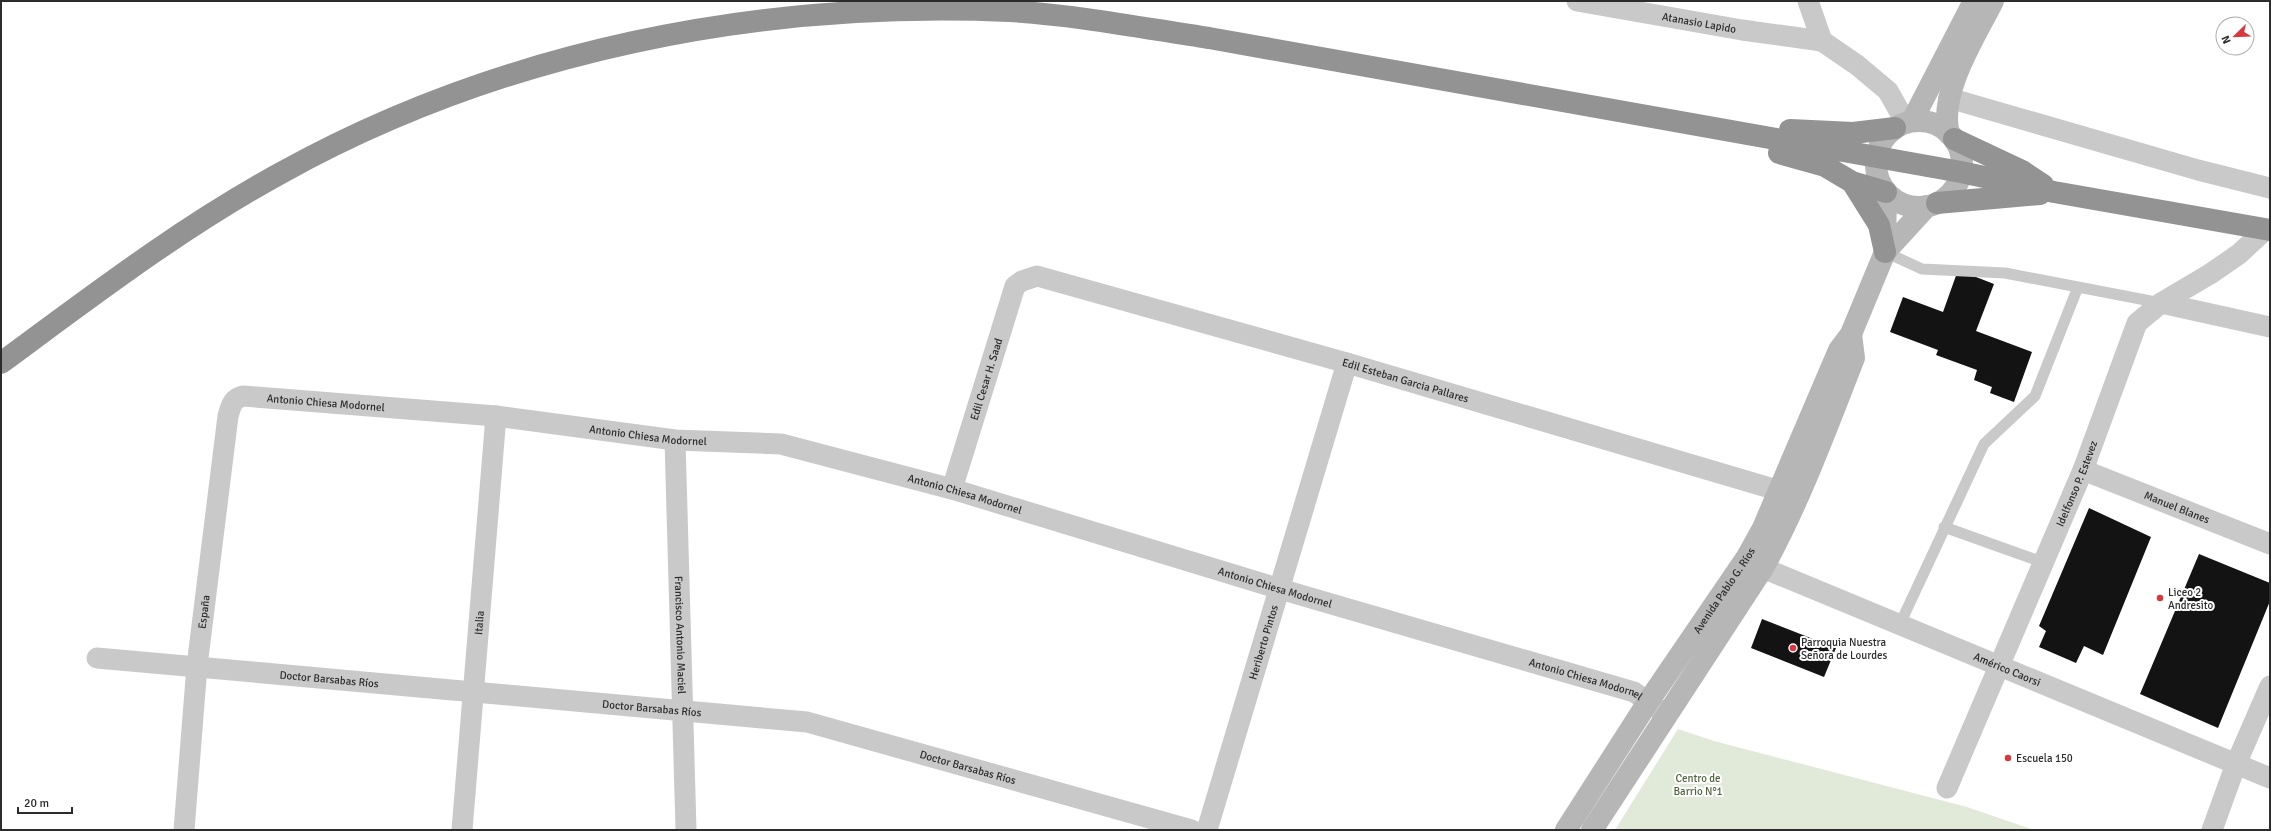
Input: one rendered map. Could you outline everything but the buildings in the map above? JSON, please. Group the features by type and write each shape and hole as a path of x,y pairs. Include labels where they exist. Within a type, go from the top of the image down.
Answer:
{"highway":[{"path":"1,363 127,270 232,201 329,147 419,107 516,72 620,44 739,21 856,10 913,8 1010,11 1086,20 1224,41 1961,172 2054,192 2268,230"},
{"path":"1746,135 1786,130 1853,133 1904,124"},
{"path":"1746,135 1780,154 1825,166 1852,182 1886,192"},
{"path":"1952,137 2022,170 2054,192"},
{"path":"1852,182 1879,225 1885,252"},
{"path":"1932,205 2010,198 2054,192"}],"street":[{"name":"Atanasio Lapido","path":"1577,1 1742,30 1822,41"},
{"path":"1808,1 1822,41 1857,65 1888,91 1904,124"},
{"path":"1961,172 1961,155 1946,120 1958,52 1974,1"},
{"path":"1932,205 1912,206 1898,202 1886,192 1877,176 1876,158 1879,146 1886,136 1904,124 1958,52 1993,1"},
{"path":"1949,98 2198,170 2270,188"},
{"path":"1904,124 1932,123 1952,137"},
{"name":"Avenida Pablo G. Ríos","path":"1885,252 1932,205 1953,190 1961,172"},
{"name":"Avenida Pablo G. Ríos","path":"1566,830 1648,702 1755,563 1763,528 1839,350 1851,334 1885,252 1886,192"},
{"name":"Idelfonso P. Estevez","path":"1947,788 1997,666 2083,470 2137,323 2161,303 2227,262 2268,230"},
{"name":"Edil Esteban Garcia Pallares","path":"1029,277 1037,276 1047,278 1347,363 1780,491"},
{"name":"Edil Cesar H. Saad","path":"952,489 1015,286 1029,277"},
{"path":"2161,303 2270,326"},
{"name":"Avenida Pablo G. Ríos","path":"1592,830 1667,715 1755,563 1797,500 1854,358 1851,334"},
{"name":"Heriberto Pintos","path":"1207,830 1347,363"},
{"name":"Antonio Chiesa Modornel","path":"236,398 250,395 496,416 675,440 781,444 952,489 1280,589 1634,692 1667,715"},
{"name":"España","path":"184,830 197,666 228,416 231,404 236,398"},
{"name":"Italia","path":"462,830 472,693 496,416"},
{"name":"Francisco Antonio Maciel","path":"675,440 686,830"},
{"name":"Manuel Blanes","path":"2083,470 2270,544"},
{"name":"Américo Caorsi","path":"1755,563 1997,666 2270,778"},
{"name":"Doctor Barsabas Ríos","path":"97,658 806,722 1192,830"},
{"path":"2212,830 2236,764 2270,686"}],"lane":[{"path":"1885,252 1922,269 2005,273 2161,303"},
{"path":"1900,624 1984,444 2035,396 2078,287"},
{"path":"1944,527 2042,562"}],"green space":[{"name":"Centro de Barrio N°1","path":"1678,729 1714,741 1967,807 2034,830 1615,830"}],"place":[{"name":"Liceo 2 Andresito","path":"2160,598"},
{"name":"Parroquia Nuestra Señora de Lourdes","path":"1793,648"},
{"name":"Escuela 150","path":"2008,758"}]}
